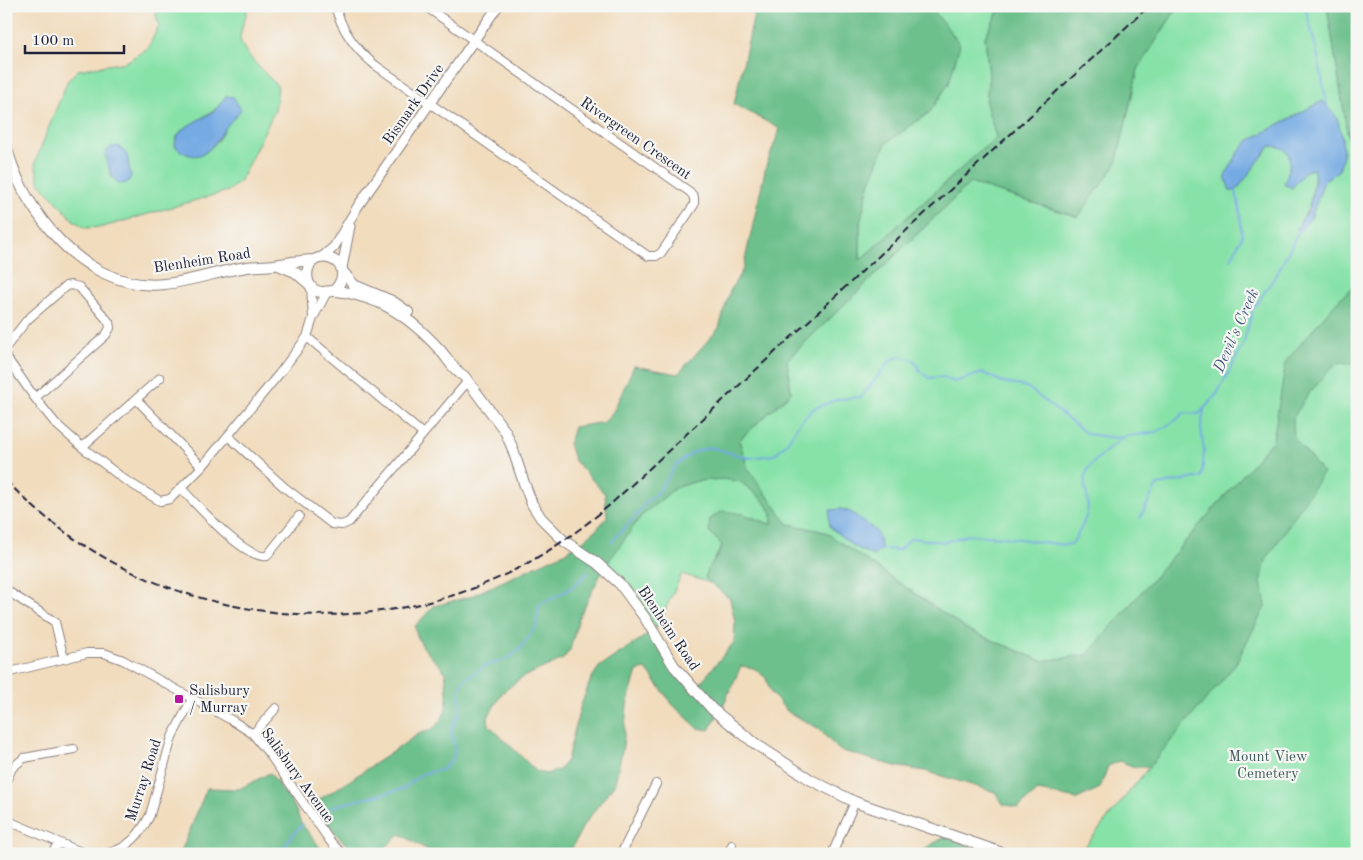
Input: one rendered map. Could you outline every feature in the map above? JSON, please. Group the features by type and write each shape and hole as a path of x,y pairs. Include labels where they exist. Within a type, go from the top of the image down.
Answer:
{"main road":[{"name":"Blenheim Road","path":"6,145 22,191 39,216 77,258 102,273 123,281 143,284 164,284 247,267 318,259"},
{"path":"277,264 295,272 315,290 331,291 341,282 342,270 334,260 318,259 311,263 308,271 310,285"},
{"name":"Blenheim Road","path":"342,270 354,285 392,301 423,323 452,354 466,378 505,431 532,504 541,518 564,541 597,563 620,584 645,618 674,666 712,709 757,746 811,780 855,802 1005,854"},
{"name":"Blenheim Road","path":"331,291 370,299 400,314 431,340 459,373 466,378"}],"street":[{"path":"335,6 340,21 362,55 430,104"},
{"path":"424,6 474,41"},
{"name":"Bismark Drive","path":"318,259 334,248 351,218 498,6"},
{"name":"Rivergreen Crescent","path":"430,104 648,256 656,256 661,253 694,205 694,198 690,192 474,41"},
{"name":"Bismark Drive","path":"342,270 351,218"},
{"path":"310,285 313,318"},
{"path":"6,347 26,320 66,286 79,287 109,322 110,328 106,335 35,398"},
{"path":"6,357 56,424 125,480 160,502 170,499 202,467 279,374 307,337 313,318 331,291"},
{"path":"307,337 423,434"},
{"path":"82,447 160,378"},
{"path":"228,436 284,487 332,524 342,525 349,522 423,434 466,378"},
{"path":"136,399 202,467"},
{"path":"181,488 220,529 260,557 267,556 299,516"},
{"path":"6,590 49,616 55,622 64,659"},
{"name":"Salisbury Avenue","path":"6,673 97,652 110,654 233,721 253,734 270,755 325,836 342,854"},
{"name":"Murray Road","path":"105,854 116,851 132,842 145,825 150,815 172,737 192,699"},
{"path":"253,734 276,708"},
{"path":"6,781 15,765 24,758 74,749"},
{"path":"620,854 656,784"},
{"path":"832,854 855,802"},
{"path":"6,820 86,854"},
{"path":"52,854 58,843"},
{"path":"728,854 732,845"}],"green space":[{"path":"154,6 248,6 240,34 241,43 250,57 278,87 275,110 240,181 228,191 103,227 85,228 72,219 39,182 35,163 68,80 78,70 126,62 148,48 159,25","holes":["226,96 236,116 226,126 217,142 205,153 193,155 175,140 181,131 217,108","105,154 129,170 131,177 111,177"]},
{"path":"756,6 930,6 960,44 949,83 930,112 886,143 869,184 860,223 860,260 996,137 986,103 989,75 985,37 1001,6 1088,6 1096,11 1102,6 1183,6 1173,14 1138,69 1116,164 1078,217 970,183 787,360 791,393 739,440 748,469 788,524 825,532 968,630 1042,661 1087,655 1273,440 1286,361 1338,300 1357,284 1357,357 1352,364 1340,362 1331,368 1307,396 1293,418 1294,438 1323,473 1266,560 1261,583 1266,605 1235,665 1149,767 1134,767 1120,761 1108,766 1100,788 1077,799 1038,791 1018,808 1003,804 995,792 925,771 895,766 839,750 818,728 788,712 771,693 766,678 754,668 741,666 722,708 709,730 698,728 673,705 646,669 637,671 627,705 623,746 615,783 583,826 569,854 435,854 400,834 379,853 366,854 357,851 339,837 313,803 420,733 435,727 440,721 444,714 447,698 445,674 442,667 422,646 417,637 415,626 434,606 469,597 564,553 582,542 597,529 607,517 605,494 574,460 569,443 574,427 605,422 614,410 634,366 678,374 719,328 730,291 743,269 766,166 780,129 734,104","holes":["723,479 741,482 762,499 772,512 772,525 743,514 722,511 710,519 709,531 722,545 717,557 709,566 705,578 730,599 735,622 734,642 693,692 650,633 599,667 591,679 580,708 567,760 559,770 546,774 536,771 489,725 488,717 502,693 521,678 563,659 570,650 579,617 604,568 641,516 675,488 697,481"]},
{"path":"930,6 1001,6 985,37 989,75 986,103 996,137 860,260 860,223 869,184 886,143 930,112 949,83 959,45"},
{"name":"Mount View Cemetery","path":"1183,6 1327,6 1357,193 1357,284 1338,300 1337,336 1357,348 1357,854 1079,854 1158,756 1246,575 1323,473 1275,430 1273,440 1087,655 1042,661 968,630 825,532 788,524 748,469 739,440 791,393 787,360 970,183 1078,217 1116,164 1138,69 1173,14","holes":["1322,101 1342,137 1343,155 1339,170 1324,180 1311,218 1302,219 1312,195 1314,168 1305,171 1292,187 1285,185 1290,158 1285,149 1270,146 1236,191 1248,141"]},
{"path":"1327,6 1357,6 1357,193"},
{"path":"723,479 741,482 762,499 772,513 772,525 743,514 709,531 722,545 705,577 713,584 682,574 656,629 637,593 621,575 606,564 641,516 675,488 697,481"},
{"path":"270,773 295,808 301,823 325,854 180,854 207,788 239,789"},
{"path":"945,837 991,854 923,854 927,847"}],"water":[{"path":"226,96 233,97 241,109 211,147 199,155 192,155 184,153 175,146 176,139 185,128 211,113"},
{"path":"1322,101 1337,117 1342,137 1343,155 1339,170 1324,181 1311,218 1301,230 1297,230 1309,210 1315,179 1314,169 1305,171 1292,188 1284,184 1290,164 1288,153 1284,149 1270,146 1236,191 1230,191 1225,176 1238,153 1248,141"},
{"path":"119,146 127,155 131,177 127,183 119,184 111,174 105,154 111,147"},
{"path":"841,509 851,512 877,532 882,549 873,556 853,546 830,527 830,510"}],"waterway":[{"name":"Devil's Creek","path":"1305,6 1316,48 1328,109"},
{"path":"1231,259 1242,237 1236,191"},
{"name":"Devil's Creek","path":"612,542 638,514 645,503 657,493 676,465 692,453 710,447 748,458 774,455 786,444 800,422 813,409 838,399 861,397 891,360 900,356 915,361 920,371 929,378 943,377 954,382 983,373 1005,383 1027,387 1087,434 1116,438 1156,432 1175,421 1184,413 1199,414 1217,394 1243,345 1253,309 1278,272 1300,229"},
{"path":"1140,518 1157,485 1202,477 1204,451 1201,427 1204,410"},
{"path":"882,549 899,550 911,538 944,542 968,535 1004,537 1064,545 1072,544 1088,510 1085,475 1099,458 1124,437"},
{"name":"Devil's Creek","path":"325,813 334,806 403,789 422,774 444,769 453,758 455,750 451,729 460,712 459,690 463,681 485,666 506,660 519,650 536,627 539,605 571,587 588,572"},
{"name":"Devil's Creek","path":"279,854 293,834 303,824"}],"railway":[{"path":"6,480 52,522 103,557 159,584 217,602 277,613 339,615 400,608 460,593 481,585 540,556 577,531 612,503 1149,6"}],"place":[{"name":"Salisbury / Murray","path":"179,699"}]}
